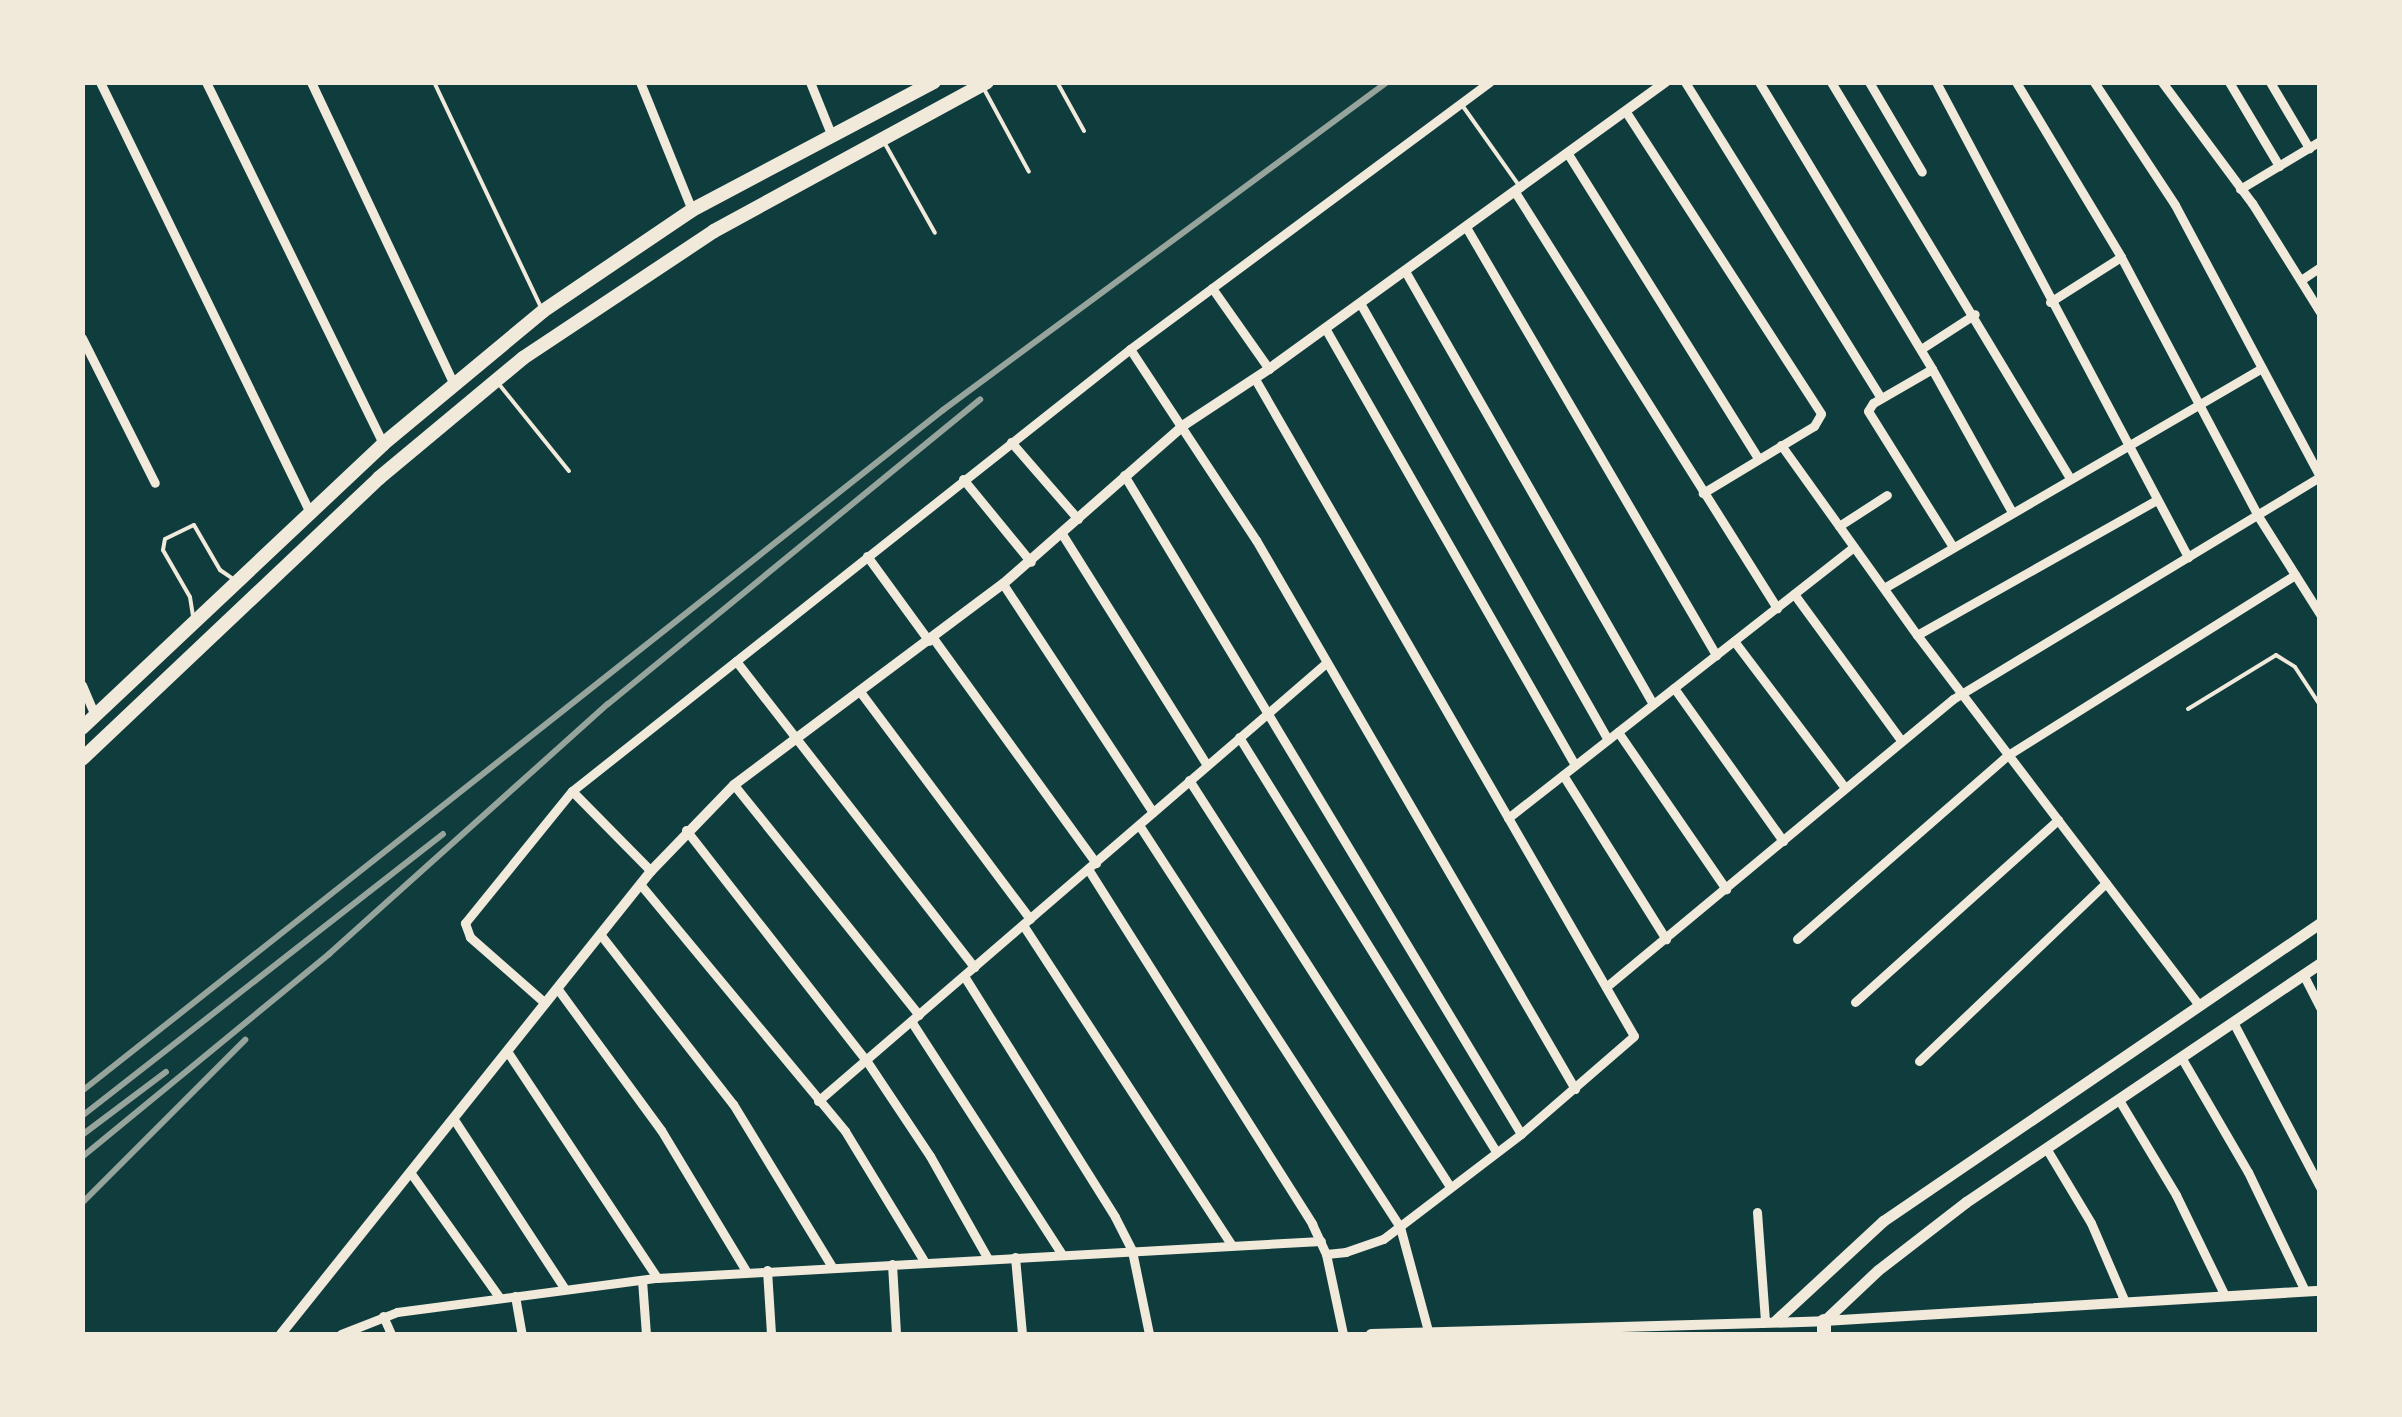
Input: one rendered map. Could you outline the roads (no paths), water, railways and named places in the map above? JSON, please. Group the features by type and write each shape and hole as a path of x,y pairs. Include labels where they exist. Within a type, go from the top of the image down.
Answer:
{"main road":[{"path":"82,728 383,444 543,311 692,210 934,82"},
{"path":"82,760 392,466 495,380 680,253 984,84"},
{"path":"664,230 666,246 680,253"},
{"path":"608,267 625,273 624,289"},
{"path":"236,579 253,598"},
{"path":"1770,1321 1883,1221 2320,923"},
{"path":"1824,1328 1906,1246 2320,963"}],"street":[{"path":"100,82 310,512"},
{"path":"206,82 383,444"},
{"path":"311,82 453,382"},
{"path":"640,82 692,210"},
{"path":"810,82 831,134"},
{"path":"545,1003 470,937 465,923 572,791 1130,349 1490,82"},
{"path":"280,1334 640,884 686,830 734,785 1003,584 1184,425 1666,82"},
{"path":"1685,82 1881,398"},
{"path":"1760,82 1921,349 2012,512"},
{"path":"1832,82 1975,314 2070,478"},
{"path":"1869,82 1922,172"},
{"path":"1936,82 2188,556"},
{"path":"2016,82 2121,258 2258,516 2320,614"},
{"path":"1606,987 1901,740 1962,694 2320,477 2175,204 2094,82"},
{"path":"2162,82 2240,189 2320,312"},
{"path":"2229,82 2278,166"},
{"path":"2270,82 2309,148"},
{"path":"1626,112 1820,414 1818,424 1757,457 1702,494"},
{"path":"2240,189 2320,141"},
{"path":"1568,154 1757,457"},
{"path":"1518,190 1702,494 1776,608"},
{"path":"1466,228 1716,656"},
{"path":"2050,302 2121,258"},
{"path":"2301,280 2320,267"},
{"path":"1404,271 1653,704"},
{"path":"1212,288 1269,368"},
{"path":"1360,303 1608,740"},
{"path":"1921,349 1975,314"},
{"path":"1325,328 1575,765"},
{"path":"82,338 155,483"},
{"path":"1130,349 1184,425 1256,540 1574,1088"},
{"path":"1884,588 2262,368"},
{"path":"1932,369 1869,406 1870,415 1952,547"},
{"path":"1255,378 1634,1038 1520,1134 1400,1227 1365,1247 1326,1254"},
{"path":"1011,442 1078,519"},
{"path":"1780,445 1962,694 2198,1004"},
{"path":"1124,475 1520,1134"},
{"path":"964,479 1030,562"},
{"path":"1839,526 1887,495"},
{"path":"1918,635 2157,500"},
{"path":"1062,534 1206,764"},
{"path":"1508,818 1854,547"},
{"path":"867,556 931,639 1092,866 1321,1240 1343,1334"},
{"path":"1797,939 2008,755 2296,575"},
{"path":"1003,584 1153,812"},
{"path":"1794,594 1901,740"},
{"path":"1734,641 1845,788"},
{"path":"736,661 974,967"},
{"path":"818,1101 1325,664"},
{"path":"82,685 95,716"},
{"path":"1674,688 1784,841"},
{"path":"861,693 1026,922 1232,1245"},
{"path":"1618,732 1726,889"},
{"path":"1239,737 1496,1151"},
{"path":"1563,775 1666,939"},
{"path":"1189,780 1450,1187"},
{"path":"734,785 915,1018 1061,1253"},
{"path":"572,791 651,871"},
{"path":"1855,1002 2058,820"},
{"path":"1139,825 1400,1227 1428,1331"},
{"path":"686,830 866,1060 930,1156 988,1259"},
{"path":"640,884 845,1132 924,1261"},
{"path":"1920,1061 2106,884"},
{"path":"600,934 733,1104 832,1266"},
{"path":"2303,974 2320,1007"},
{"path":"964,976 1086,1166 1132,1251 1149,1334"},
{"path":"557,988 661,1130 746,1271"},
{"path":"2234,1022 2320,1187"},
{"path":"507,1051 657,1278"},
{"path":"2181,1058 2248,1172 2305,1292"},
{"path":"2119,1100 2176,1194 2225,1296"},
{"path":"453,1118 566,1290"},
{"path":"2046,1148 2091,1223 2126,1302"},
{"path":"410,1172 500,1297"},
{"path":"1757,1212 1770,1321"},
{"path":"342,1334 383,1316 657,1278 1321,1240"},
{"path":"1014,1257 1022,1334"},
{"path":"892,1264 896,1334"},
{"path":"767,1270 771,1334"},
{"path":"642,1280 646,1334"},
{"path":"1370,1334 1770,1321 1824,1328 2126,1302 2320,1291"},
{"path":"515,1296 522,1334"},
{"path":"383,1316 391,1334"}],"lane":[{"path":"434,82 543,311"},
{"path":"1058,82 1084,131"},
{"path":"984,84 1029,172"},
{"path":"1462,105 1518,190"},
{"path":"882,138 935,233"},
{"path":"495,380 570,470"},
{"path":"189,624 193,606 163,550 165,539 194,525 220,570 236,579"},
{"path":"2188,709 2276,655 2295,668 2320,706"}],"railway":[{"path":"82,1091 943,410 1387,82"},
{"path":"82,1157 329,954 608,704 980,399"},
{"path":"82,1116 443,834"},
{"path":"82,1203 245,1040"},
{"path":"82,1135 166,1072"}]}
